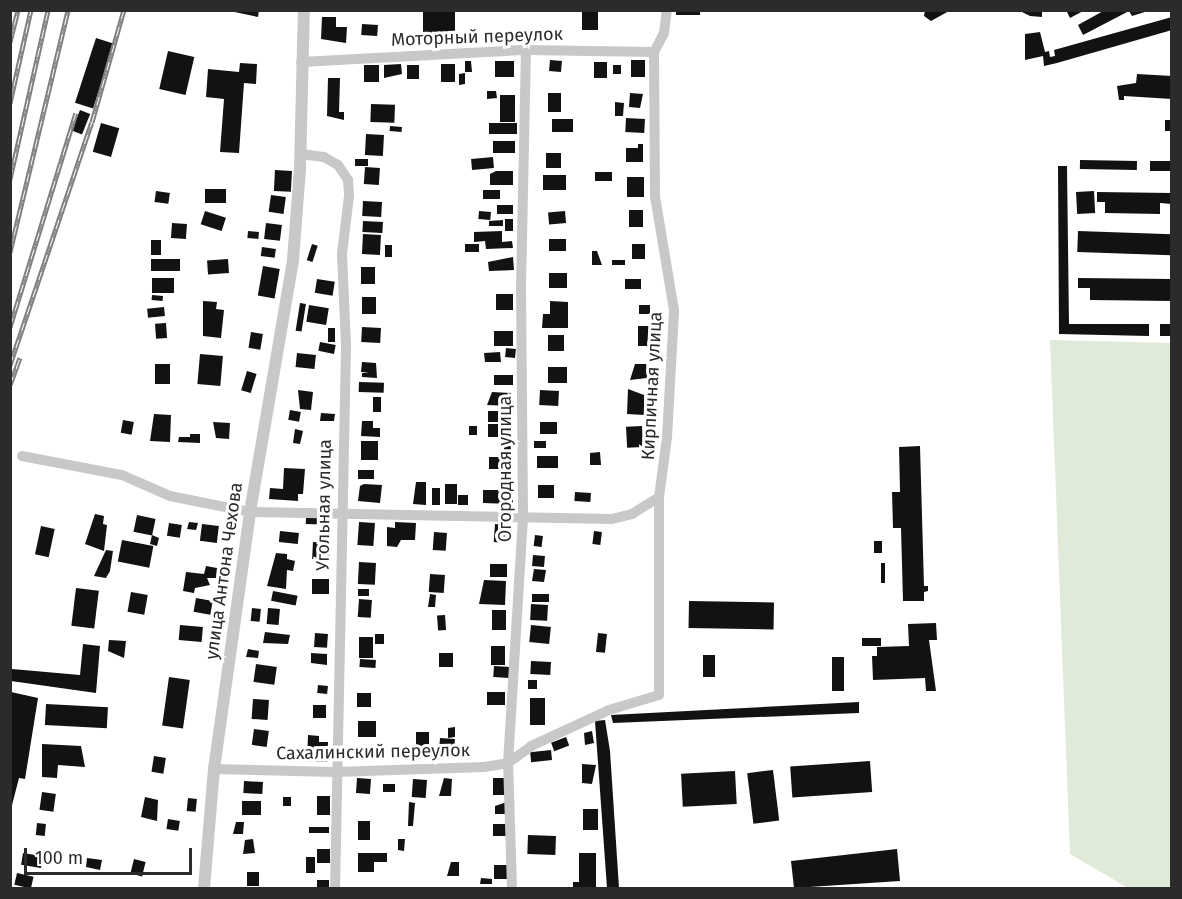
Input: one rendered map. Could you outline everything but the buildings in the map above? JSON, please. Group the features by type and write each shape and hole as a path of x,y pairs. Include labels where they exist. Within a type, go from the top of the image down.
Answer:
{"street":[{"path":"300,154 304,10"},
{"name":"Кирпичная улица","path":"659,695 659,497 668,437 674,310 655,196 654,52 664,33 667,10"},
{"name":"Моторный переулок","path":"301,62 526,50 654,52"},
{"name":"Огородная улица","path":"512,888 508,763 523,515 521,287 526,50"},
{"name":"улица Антона Чехова","path":"204,888 214,769 250,512 293,260 300,154"},
{"name":"Угольная улица","path":"300,154 332,161 348,180 342,254 346,347 335,772 335,888"},
{"path":"22,456 122,475 170,496 250,512 622,518 659,497"},
{"name":"Сахалинский переулок","path":"214,769 335,772 462,770 508,763 531,746 609,710 659,695"}],"green space":[{"path":"1050,340 1171,343 1171,888 1128,888 1070,854"}],"railway":[{"path":"10,42 18,10"},
{"path":"10,103 31,10"},
{"path":"10,179 48,10"},
{"path":"10,252 68,10"},
{"path":"10,365 92,122 124,10"},
{"path":"10,327 76,113"},
{"path":"10,385 20,358"}]}
